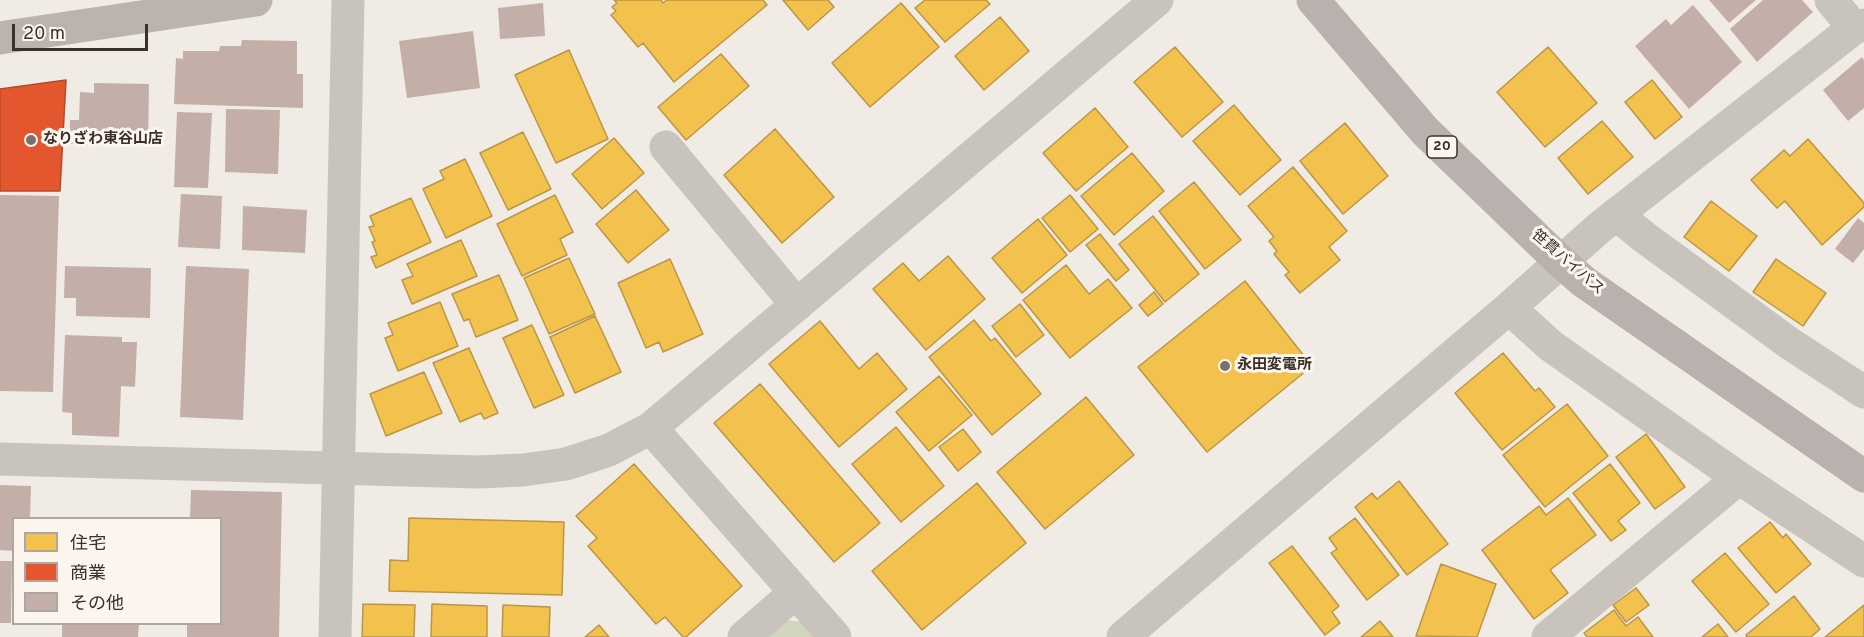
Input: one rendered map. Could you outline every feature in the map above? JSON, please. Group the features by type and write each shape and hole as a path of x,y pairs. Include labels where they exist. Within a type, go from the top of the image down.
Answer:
{"main road":[{"name":"笹貫バイパス","path":"1313,0 1425,131 1584,282 1864,476"}],"street":[{"path":"0,38 256,0"},
{"path":"335,637 348,0"},
{"path":"0,459 479,472 523,470 566,464 609,450 651,428 1156,0"},
{"path":"1124,637 1616,214 1859,26 1831,0"},
{"path":"666,147 797,305"},
{"path":"1616,214 1789,343 1864,392"},
{"path":"1509,308 1551,346 1739,478 1864,561"},
{"path":"651,428 835,637"},
{"path":"1548,637 1739,478"},
{"path":"744,637 796,592"}],"green space":[{"path":"786,620 804,622 817,637 767,637"}],"building: 住宅":[{"path":"614,0 661,0 663,3 667,0 763,0 767,5 674,82 643,43 638,47 611,15 616,11 612,7 617,3"},
{"path":"783,0 828,0 834,7 808,30"},
{"path":"925,0 986,0 990,4 945,42 915,8"},
{"path":"901,3 939,47 870,107 832,63"},
{"path":"1000,17 1029,51 984,90 955,56"},
{"path":"1175,47 1223,102 1182,137 1134,82"},
{"path":"1548,47 1597,103 1545,147 1497,92"},
{"path":"569,50 608,139 556,163 515,75"},
{"path":"721,54 749,86 686,140 658,107"},
{"path":"1652,80 1682,117 1655,139 1625,102"},
{"path":"1234,105 1281,160 1240,195 1193,141"},
{"path":"1095,108 1128,147 1076,191 1043,153"},
{"path":"1602,121 1633,157 1588,194 1558,158"},
{"path":"1345,123 1388,176 1343,214 1300,161"},
{"path":"775,129 834,197 782,243 724,175"},
{"path":"523,132 551,189 508,210 480,153"},
{"path":"614,138 644,173 602,209 572,174"},
{"path":"1808,139 1864,203 1864,207 1822,245 1785,201 1777,208 1751,180 1784,150 1790,156"},
{"path":"1132,153 1164,191 1114,235 1081,196"},
{"path":"465,159 492,216 446,238 423,189 444,179 440,171"},
{"path":"1293,167 1347,231 1329,247 1340,260 1300,293 1285,275 1289,272 1274,254 1277,251 1269,241 1274,237 1248,206"},
{"path":"1194,182 1241,240 1205,269 1159,211"},
{"path":"636,190 669,230 628,263 596,224"},
{"path":"555,195 573,232 560,239 567,255 522,276 497,224"},
{"path":"1070,195 1098,229 1070,252 1042,218"},
{"path":"411,198 431,242 376,268 371,257 377,255 372,242 375,241 369,227 374,226 370,216"},
{"path":"1711,201 1757,236 1729,271 1684,237"},
{"path":"1153,216 1199,274 1165,302 1119,244"},
{"path":"1038,219 1067,255 1022,293 992,258"},
{"path":"1100,234 1129,270 1116,281 1086,245"},
{"path":"461,240 477,276 412,304 402,280 413,276 407,264"},
{"path":"948,256 985,299 926,350 873,289 903,263 919,281"},
{"path":"569,258 595,314 549,334 524,278"},
{"path":"670,259 703,334 663,352 659,342 646,348 618,283"},
{"path":"1776,259 1826,293 1803,326 1753,292"},
{"path":"1066,265 1089,294 1108,279 1132,308 1070,358 1023,300"},
{"path":"499,275 518,320 476,337 469,319 464,321 452,294"},
{"name":"永田変電所","path":"1245,281 1312,366 1207,452 1138,367"},
{"path":"1154,292 1163,304 1148,316 1139,305"},
{"path":"440,302 458,346 398,371 385,338 393,335 388,323"},
{"path":"1020,304 1044,335 1016,357 992,326"},
{"path":"595,316 621,372 575,393 550,337"},
{"path":"974,320 991,341 995,338 1041,394 992,435 929,357"},
{"path":"820,321 859,369 877,353 907,389 839,447 769,364"},
{"path":"532,325 564,395 534,408 503,338"},
{"path":"469,348 498,413 484,419 481,413 460,422 433,363"},
{"path":"1503,353 1535,391 1539,388 1555,407 1502,450 1455,393"},
{"path":"424,372 442,413 386,436 370,394"},
{"path":"939,376 972,415 929,451 896,412"},
{"path":"760,384 880,523 834,562 714,423"},
{"path":"1086,397 1134,455 1045,529 997,472"},
{"path":"1567,404 1608,456 1545,507 1503,455"},
{"path":"896,427 944,486 901,522 852,464"},
{"path":"963,429 981,452 958,471 939,447"},
{"path":"1646,434 1685,487 1655,509 1616,457"},
{"path":"634,464 742,586 686,637 683,637 665,617 656,624 588,546 597,538 576,516"},
{"path":"1610,464 1640,503 1618,521 1626,530 1611,541 1573,493"},
{"path":"1399,481 1448,544 1407,575 1355,507 1372,493 1377,499"},
{"path":"977,483 1026,543 922,630 872,571"},
{"path":"1568,498 1596,535 1550,570 1568,593 1534,619 1482,550 1539,506 1546,515"},
{"path":"409,518 564,522 562,595 389,591 390,560 408,561"},
{"path":"1355,518 1399,575 1367,600 1331,553 1337,549 1329,538"},
{"path":"1770,522 1783,538 1786,534 1811,564 1776,593 1738,548"},
{"path":"1292,546 1339,606 1332,612 1340,623 1325,635 1269,563"},
{"path":"1725,553 1769,604 1736,632 1692,581"},
{"path":"1441,564 1496,584 1477,637 1416,636"},
{"path":"1636,588 1649,605 1626,622 1613,605"},
{"path":"1794,596 1820,629 1811,637 1747,637 1746,635"},
{"path":"363,604 415,605 414,637 362,637"},
{"path":"432,604 487,606 487,637 431,637"},
{"path":"503,605 550,607 549,637 502,637"},
{"path":"1864,605 1864,637 1825,637"},
{"path":"1614,610 1626,626 1638,617 1653,637 1587,637 1584,633"},
{"path":"1380,621 1393,637 1361,637"},
{"path":"1718,624 1728,637 1702,637"},
{"path":"599,625 609,637 585,637"}],"building: 商業":[{"name":"なりざわ東谷山店","path":"66,80 60,191 0,191 0,89"}],"building: その他":[{"path":"1709,0 1756,0 1729,23"},
{"path":"1763,0 1802,0 1813,12 1757,62 1730,29"},
{"path":"543,3 545,36 500,39 498,8"},
{"path":"1693,5 1742,62 1689,109 1635,46 1666,19 1671,25"},
{"path":"473,31 480,88 407,98 399,41"},
{"path":"242,40 297,41 297,74 303,74 303,108 174,104 176,58 183,59 183,51 219,51 220,46 241,46"},
{"path":"1862,57 1864,60 1864,108 1848,121 1823,90"},
{"path":"94,83 149,84 148,146 70,144 70,120 79,120 80,92 94,93"},
{"path":"226,109 280,110 278,174 225,172"},
{"path":"177,112 212,113 208,188 174,187"},
{"path":"181,194 222,196 220,249 178,247"},
{"path":"0,195 59,196 53,392 0,391"},
{"path":"243,206 307,210 305,253 242,250"},
{"path":"1858,218 1864,223 1864,249 1853,263 1835,249"},
{"path":"65,266 151,268 150,318 76,316 76,298 64,298"},
{"path":"186,266 249,269 243,420 180,417"},
{"path":"65,335 122,337 122,342 137,342 135,387 121,386 119,437 72,435 72,413 62,412"},
{"path":"0,485 31,486 30,517 12,517 12,551 0,550"},
{"path":"191,490 282,492 279,637 187,637 187,625 222,625 222,517 190,517"},
{"path":"0,561 12,561 11,623 0,623"},
{"path":"62,625 139,625 138,637 62,637"}],"place":[{"name":"なりざわ東谷山店","path":"31,140"},
{"name":"永田変電所","path":"1225,366"}]}
